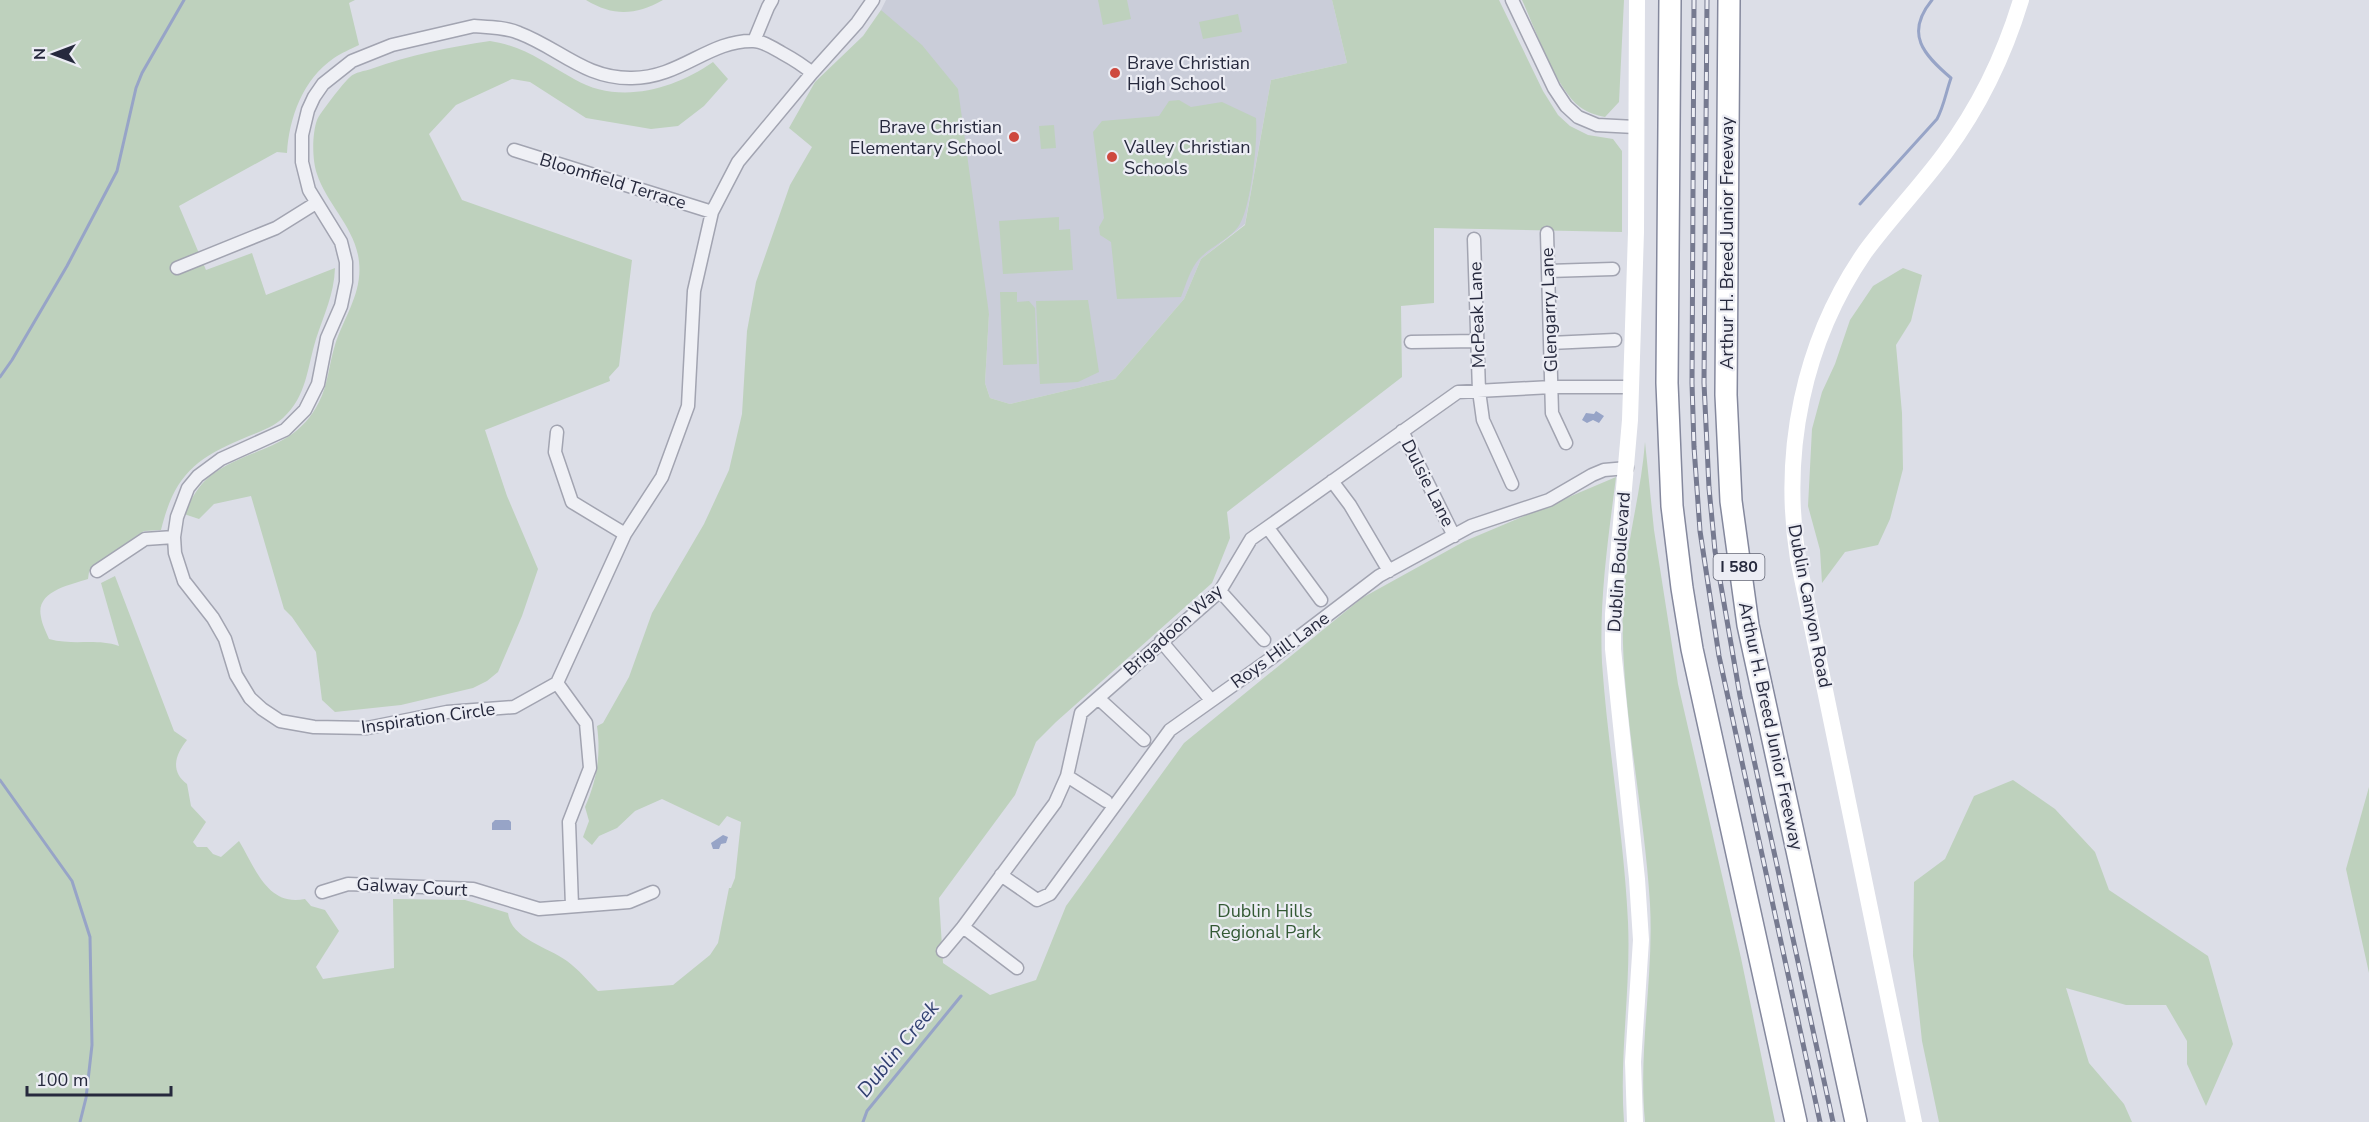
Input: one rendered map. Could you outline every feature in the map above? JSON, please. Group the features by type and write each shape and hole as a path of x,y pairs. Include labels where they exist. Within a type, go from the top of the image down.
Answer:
{"highway":[{"path":"1670,0 1667,393 1674,527 1696,669 1796,1122"},
{"name":"Arthur H. Breed Junior Freeway","path":"1729,0 1726,395 1728,458 1736,542 1754,656 1856,1122"}],"main road":[{"name":"Dublin Boulevard","path":"1635,1122 1634,1062 1641,940 1637,879 1613,649 1613,614 1627,468 1631,387 1636,232 1637,0"},
{"name":"Dublin Canyon Road","path":"1914,1122 1798,559 1792,512 1793,456 1805,385 1817,346 1833,308 1866,251 1944,154 1981,100 2001,60 2021,0"}],"street":[{"path":"772,0 754,41 802,64 812,73"},
{"path":"572,906 569,822 590,768 586,723 557,683 625,534 662,477 688,406 694,291 712,212 738,162 857,23 873,0"},
{"path":"1512,0 1554,88 1566,106 1578,117 1597,125 1635,127"},
{"name":"Inspiration Circle","path":"557,683 514,707 447,712 367,728 314,728 280,721 250,698 236,675 225,639 178,569 174,537 181,503 188,488 198,476 221,459 285,430 305,410 312,398 322,367 327,338 341,306 346,282 346,262 341,242 316,203 305,176 301,148 303,128 311,104 322,84 352,61 392,45 474,26 500,28 528,37 575,65 595,73 629,79 651,78 666,74 724,45 754,41"},
{"name":"Bloomfield Terrace","path":"514,150 712,212"},
{"path":"177,268 276,228 316,203"},
{"name":"Glengarry Lane","path":"1547,233 1552,413 1566,443"},
{"name":"McPeak Lane","path":"1474,240 1479,391 1483,420 1512,484"},
{"path":"1548,272 1613,269"},
{"path":"1411,342 1477,340"},
{"path":"1550,343 1615,340"},
{"name":"Brigadoon Way","path":"943,951 1055,803 1067,776 1081,713 1220,591 1251,539 1458,392 1552,387 1631,387"},
{"name":"Dulsie Lane","path":"1402,431 1454,536"},
{"path":"557,432 555,452 572,502 625,534"},
{"name":"Roys Hill Lane","path":"1001,875 1037,900 1050,894 1170,730 1389,571 1489,519 1549,500 1604,470 1627,468"},
{"path":"1332,481 1350,505 1389,571"},
{"path":"1268,528 1321,600"},
{"path":"97,571 145,539 174,537"},
{"path":"1220,591 1264,640"},
{"path":"1161,641 1211,700"},
{"path":"1098,698 1144,740"},
{"path":"1067,776 1106,801"},
{"name":"Galway Court","path":"322,891 348,884 473,889 539,909 629,902 653,892"},
{"path":"963,927 1017,968"}],"shaded area":[{"name":"Valley Christian Schools","path":"886,0 1332,0 1347,63 1271,80 1245,224 1201,259 1184,299 1115,379 1010,404 990,398 985,383 989,314 881,10"}],"green space":[{"name":"Dublin Hills Regional Park","path":"0,0 355,0 349,3 359,45 337,56 323,67 306,88 291,126 287,153 277,152 179,206 206,270 252,253 266,295 335,268 331,296 302,391 291,409 274,425 225,446 188,472 172,496 161,530 144,531 94,565 89,572 88,579 55,590 48,595 41,608 42,620 49,639 119,646 101,583 115,576 174,731 187,740 177,757 176,768 187,784 191,806 206,822 193,842 197,847 207,847 213,854 221,857 239,841 257,873 272,891 292,900 305,899 311,906 325,910 339,931 316,967 323,979 394,968 393,899 465,900 508,913 516,930 532,942 567,961 598,991 673,985 710,955 718,943 729,888 735,878 741,822 727,816 719,826 662,799 635,811 617,828 599,836 592,845 583,837 589,821 585,807 597,767 597,726 603,723 629,677 652,613 704,524 729,470 742,414 747,331 756,282 790,185 812,147 789,128 815,82 863,36 881,10 922,45 958,89 989,314 985,383 990,398 1010,404 1115,379 1184,299 1201,259 1245,225 1271,80 1347,63 1332,0 1499,0 1543,91 1558,115 1570,126 1588,135 1613,139 1622,151 1622,232 1434,228 1434,303 1401,306 1402,377 1227,512 1230,538 1212,583 1036,742 1015,795 939,898 943,963 990,995 1036,980 1066,906 1184,743 1362,598 1465,541 1616,477 1605,570 1601,640 1628,922 1623,1072 1624,1122 0,1122"},
{"path":"586,0 663,0 644,9 625,12 606,9"},
{"path":"1098,0 1127,0 1131,19 1103,25"},
{"path":"1522,0 1624,0 1619,102 1605,117 1580,107 1563,87"},
{"path":"1238,14 1242,32 1203,39 1199,22"},
{"path":"490,41 524,51 591,87 609,91 645,91 663,87 713,62 728,79 704,106 678,126 651,129 586,118 530,82 512,79 456,105 429,134 462,200 632,260 619,366 609,377 610,381 485,430 507,496 538,569 522,616 498,672 473,688 401,705 335,712 322,700 316,652 284,609 251,496 214,504 199,519 184,514 198,489 209,477 239,459 269,447 296,431 308,419 324,389 335,345 353,302 359,279 359,268 355,244 326,194 315,168 313,140 319,116 343,85 355,74 415,56"},
{"path":"1179,100 1191,107 1222,102 1256,118 1255,158 1247,206 1234,232 1196,263 1181,297 1117,299 1111,242 1100,235 1099,227 1104,218 1093,132 1102,121 1159,116 1169,101"},
{"path":"1054,125 1056,148 1041,149 1039,126"},
{"path":"1059,217 1059,230 1070,229 1073,270 1003,274 999,221"},
{"path":"1903,268 1922,275 1911,321 1896,345 1902,413 1903,469 1890,519 1878,545 1845,552 1822,583 1820,550 1808,506 1812,429 1822,392 1835,364 1850,320 1873,286"},
{"path":"1000,292 1017,292 1017,302 1029,301 1035,308 1037,364 1003,365"},
{"path":"1088,300 1099,372 1078,382 1040,384 1036,301"},
{"path":"1645,442 1654,530 1678,684 1741,958 1775,1122 1645,1122 1643,1067 1650,959 1650,904 1628,714 1623,600"},
{"path":"2013,780 2055,809 2095,852 2109,890 2208,956 2233,1044 2206,1106 2187,1064 2187,1041 2166,1005 2126,1005 2066,988 2089,1063 2124,1104 2132,1122 1939,1122 1922,1041 1913,956 1914,882 1945,859 1974,796"},
{"path":"2369,787 2369,973 2346,869"}],"water":[{"path":"1596,411 1604,416 1599,423 1593,420 1587,423 1582,420 1586,413 1594,414"},
{"path":"495,820 509,820 511,830 492,830 492,823"},
{"path":"723,835 728,837 726,843 721,844 719,849 713,849 711,843"}],"waterway":[{"path":"0,377 67,266 117,171 136,88 142,73 184,0"},
{"name":"Dublin Creek","path":"1860,204 1937,119 1941,109 1951,78 1926,52 1919,34 1919,23 1932,0"},
{"path":"0,780 72,881 90,937 92,1045 86,1098 80,1122"},
{"name":"Dublin Creek","path":"863,1122 867,1111 961,996"}],"railway":[{"path":"1694,0 1692,383 1700,531 1719,656 1820,1122"},
{"path":"1707,0 1704,383 1709,488 1715,551 1740,696 1833,1122"}],"place":[{"name":"Brave Christian High School","path":"1115,73"},
{"name":"Brave Christian Elementary School","path":"1014,137"},
{"name":"Valley Christian Schools","path":"1112,157"}]}
